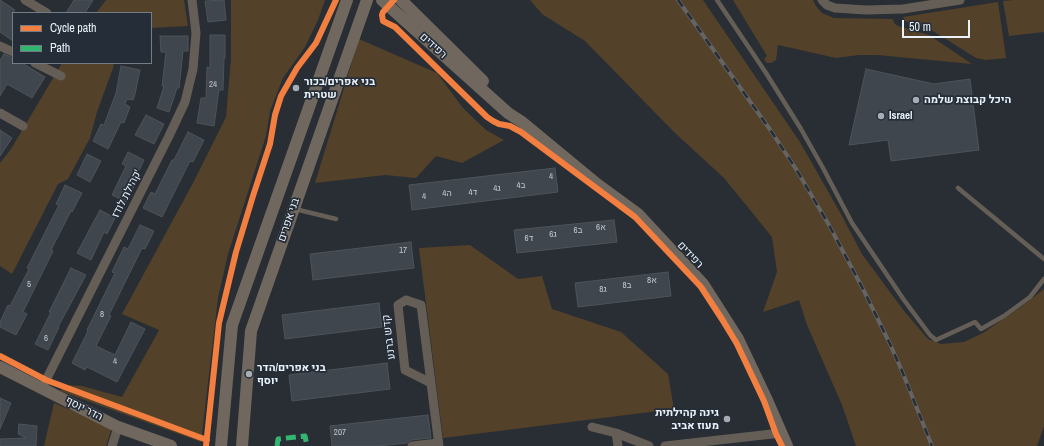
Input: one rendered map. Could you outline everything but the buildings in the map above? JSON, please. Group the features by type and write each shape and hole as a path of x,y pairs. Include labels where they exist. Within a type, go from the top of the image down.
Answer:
{"street":[{"path":"25,0 45,12"},
{"name":"קהילת לודז'","path":"42,388 185,102 193,69 196,33 192,0"},
{"name":"בני אפרים","path":"221,441 232,325 346,0"},
{"name":"בני אפרים","path":"242,446 250,331 367,0"},
{"name":"רפידים","path":"382,0 508,113 522,122 596,184 638,214 703,284 738,339 787,446"},
{"name":"רפידים","path":"401,0 513,110 522,122"},
{"path":"822,0 827,5 835,8 866,10 903,8 960,0"},
{"path":"0,46 12,52"},
{"path":"37,64 61,76"},
{"path":"0,113 23,126"},
{"name":"קדש ברנע","path":"412,446 439,444 421,306 406,300 398,305 406,370 431,383"},
{"name":"הדר יוסף","path":"0,367 118,426 171,446"},
{"path":"112,446 118,426"},
{"path":"592,427 616,433 649,446"},
{"path":"616,433 618,446"},
{"path":"665,446 781,433"},
{"path":"212,446 221,441"}],"lane":[{"path":"716,0 766,73 801,129 852,223 930,335 936,340 975,322 981,330 1004,316 1030,297 1044,279"},
{"path":"958,188 1044,259"},
{"path":"293,208 336,219"}],"shaded area":[{"path":"106,0 184,0 188,26 152,28 152,12 97,12"},
{"path":"231,0 325,0 318,20 305,47 283,78 270,111 266,136 228,254 218,298 201,442 60,391 64,385 82,386 122,397 159,330 122,314 193,183 226,117 231,59"},
{"path":"530,0 703,0 800,142 862,254 904,311 928,339 941,344 964,342 983,333 1044,289 1044,426 1037,446 856,446 842,405 807,325 799,300 763,312 777,272 772,237 724,178 674,132 585,41 542,14"},
{"path":"733,0 813,0 822,13 834,18 893,19 894,23 898,26 929,35 972,64 878,55 859,55 836,58 778,45 776,60 771,63 767,63 764,59 767,56"},
{"path":"1044,0 1044,32 1009,36 1003,1"},
{"path":"998,2 1006,58 986,60 976,58 933,31 905,21 903,17"},
{"path":"359,39 437,73 463,108 486,130 504,140 462,163 436,156 416,178 385,175 315,183"},
{"path":"61,64 114,64 97,112 90,138 68,179 58,184 12,274 0,266 0,163 11,149"},
{"path":"470,245 518,279 542,276 552,309 621,332 668,374 674,409 443,438 419,248"},
{"path":"54,403 112,427 106,446 44,446"}],"railway":[{"path":"678,0 771,131 796,169 829,225 890,344 932,446"}],"marked path":[{"path":"277,446 278,439 305,436 307,446"}],"cycle path":[{"path":"206,446 219,323 236,252 270,144 275,115 281,96 297,68 316,43 336,0"},
{"path":"394,0 383,12 383,21 395,27 487,117 499,124 510,126 521,132 635,217 701,287 737,344 764,401 782,446"},
{"path":"0,356 46,380 207,440"}],"place":[{"name":"בני אפרים/בכור שטרית","path":"296,88"},
{"name":"היכל קבוצת שלמה","path":"916,100"},
{"name":"Israel","path":"881,116"},
{"name":"בני אפרים/הדר יוסף","path":"249,374"},
{"name":"גינה קהילתית מעוז אביב","path":"727,419"}]}
